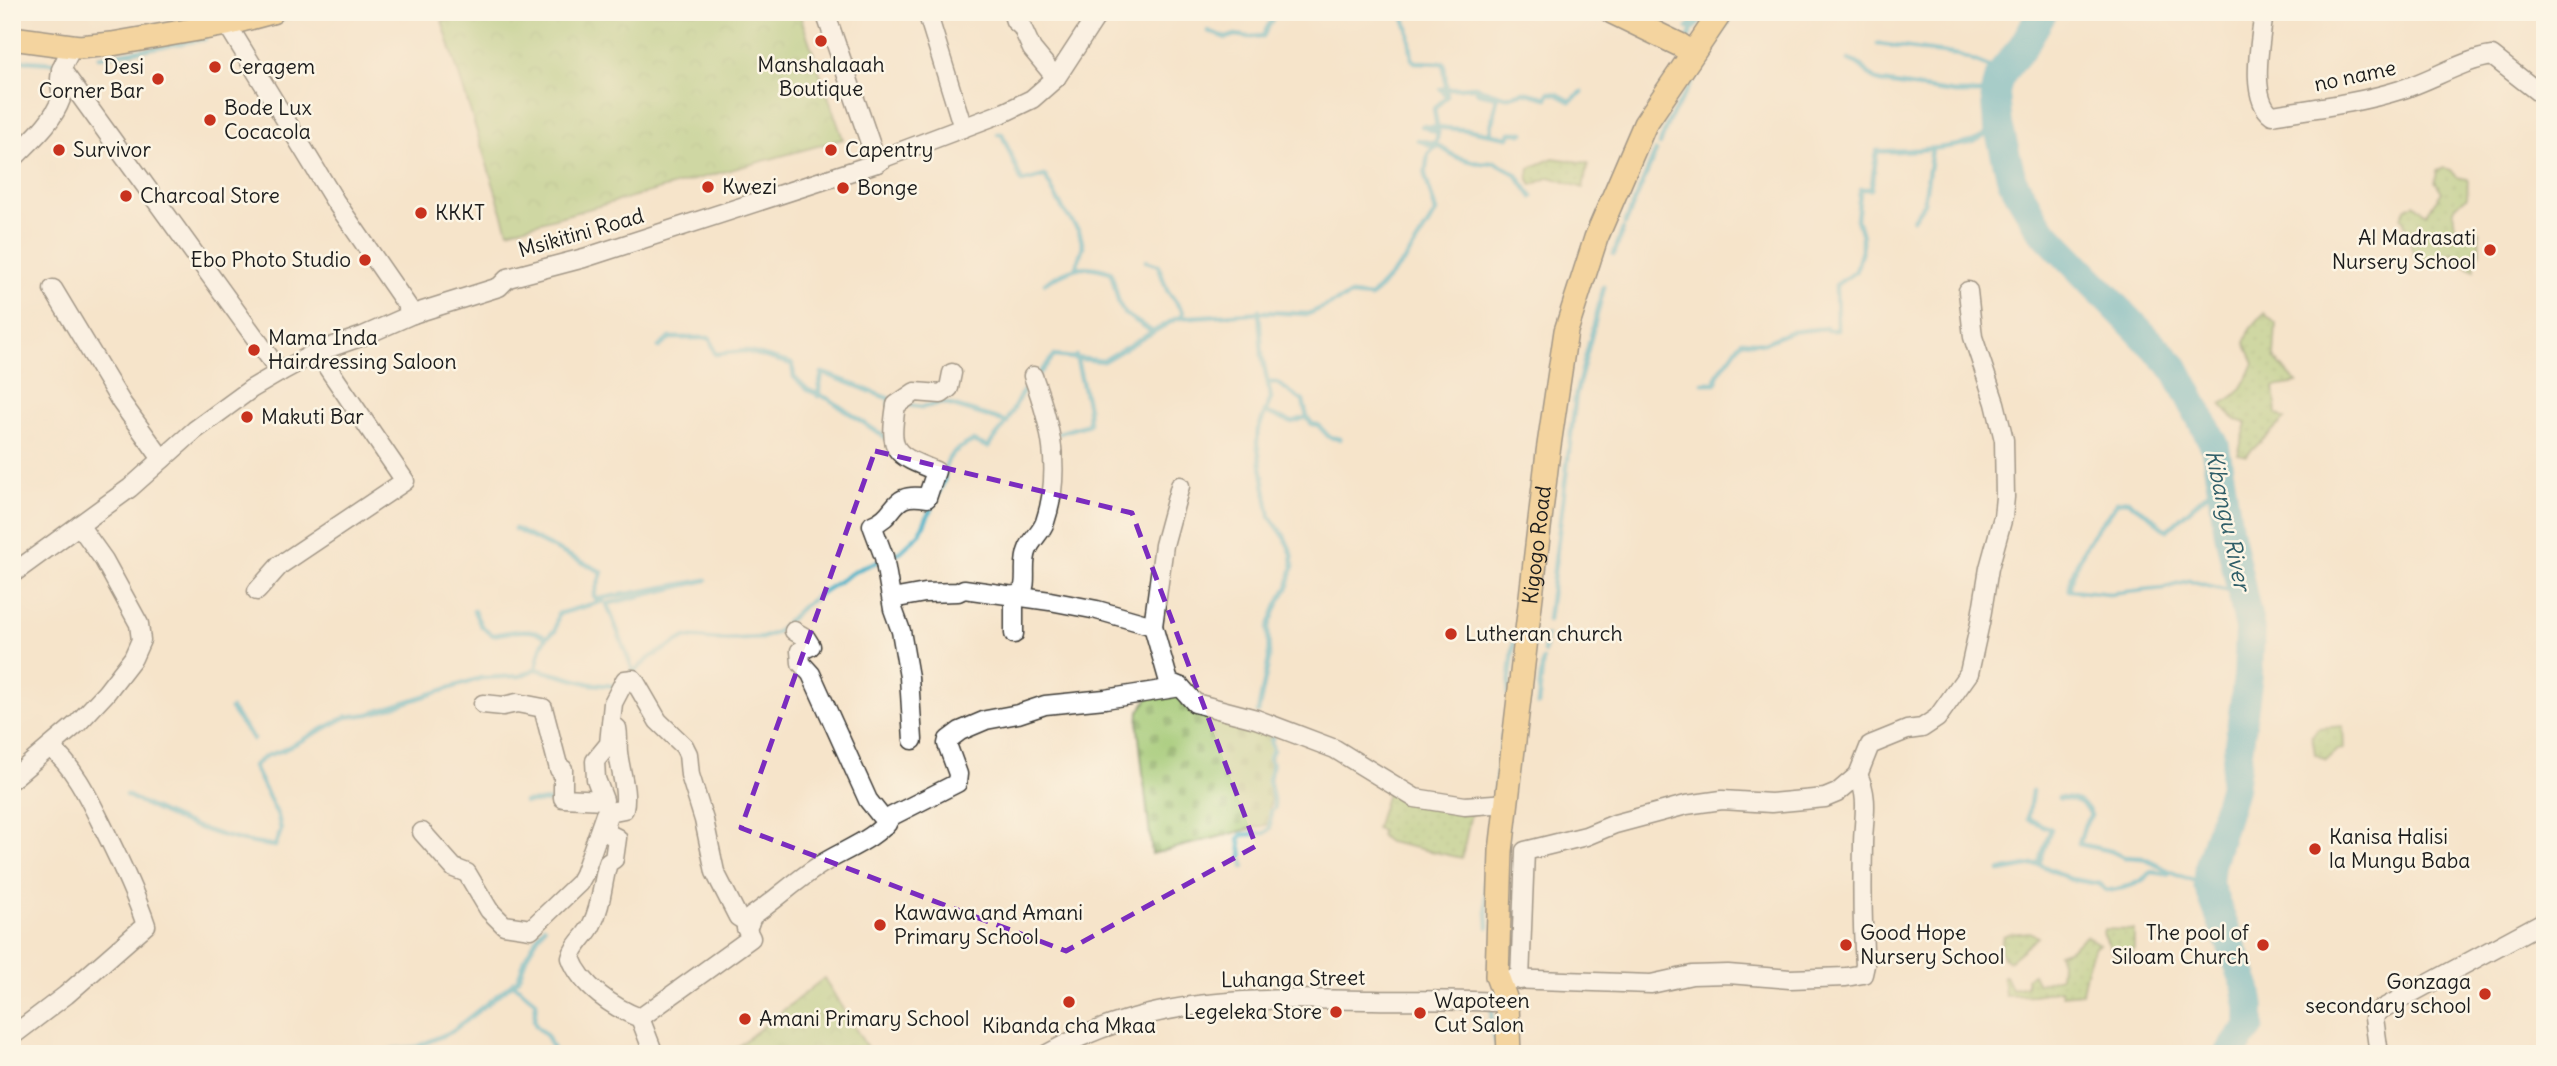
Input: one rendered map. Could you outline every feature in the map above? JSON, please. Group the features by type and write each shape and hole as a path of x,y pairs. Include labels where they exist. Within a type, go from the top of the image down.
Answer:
{"main road":[{"path":"12,38 73,46 112,44 227,24 272,12"},
{"path":"1612,12 1679,44 1692,54"},
{"name":"Kigogo Road","path":"1509,1054 1501,851 1534,566 1566,331 1596,238 1645,124 1721,12"}],"street":[{"path":"825,12 877,163"},
{"path":"927,12 963,128"},
{"path":"1012,12 1032,49 1056,78"},
{"name":"Msikitini Road","path":"12,574 130,488 195,430 251,389 317,352 363,337 413,314 499,288 508,278 584,258 877,163 886,157 1032,99 1056,78 1099,12"},
{"name":"no name","path":"2264,12 2258,67 2259,90 2262,106 2272,115 2393,92 2424,83 2492,56 2538,92"},
{"path":"227,24 335,201 413,314"},
{"path":"12,160 55,113 63,95 61,69 73,46"},
{"path":"61,69 279,372"},
{"path":"53,289 121,402 162,459"},
{"path":"1501,851 1525,851 1586,836 1615,824 1686,805 1723,800 1771,803 1825,798 1837,793 1858,775 1870,745 1922,727 1937,718 1969,673 1989,568 2003,517 2004,440 1973,337 1968,291"},
{"path":"257,591 280,565 405,481 317,352"},
{"path":"913,740 909,677 901,631 884,557 872,525 879,522 900,498 927,498 936,471 909,461 898,453 892,436 896,405 907,400 910,394 940,394 949,388 952,373"},
{"path":"1014,634 1018,596 1025,588 1024,565 1027,551 1045,521 1054,478 1052,435 1033,376"},
{"path":"1180,486 1164,545 1153,626 1169,682 1181,687 1195,703 1256,719 1335,749 1415,797 1465,806 1508,803"},
{"path":"12,779 78,723 106,693 133,658 141,640 139,624 104,560 79,525"},
{"path":"892,599 925,593 958,592 964,589 1097,610 1153,626"},
{"path":"794,631 806,638 811,646 800,651 801,663 811,674 868,800 887,824"},
{"path":"483,704 503,706 517,703 543,708 559,769 563,769 563,799 604,800 596,779 595,761 608,744 611,714 618,689 625,680 633,679 658,721 684,746 688,754 690,775 704,820 715,872 738,917 749,924"},
{"path":"640,1018 751,938 746,928 752,916 818,866 852,848 887,824 892,816 957,783 958,774 947,744 948,740 960,731 986,720 1045,705 1181,687"},
{"path":"617,725 618,757 624,777 624,809"},
{"path":"12,1036 66,995 146,925 136,894 82,783 62,757 50,747"},
{"path":"1525,851 1508,978 1651,984 1692,975 1790,979 1863,974 1863,842 1866,814 1865,788 1858,775"},
{"path":"422,832 454,868 467,873 489,909 504,925 531,929 579,883 607,810 624,809"},
{"path":"624,809 608,815 605,824 608,833 617,838 614,859 608,863 603,892 592,925 571,958 583,978 611,1004 640,1018 654,1054"},
{"path":"2379,1054 2374,1018 2378,1010 2545,921"},
{"name":"Luhanga Street","path":"1047,1054 1105,1027 1155,1011 1202,1005 1265,999 1507,1003"}],"highlighted area":[{"path":"875,451 1132,513 1256,846 1066,951 741,828"}],"green space":[{"path":"473,12 799,12 843,139 508,231 442,21"},
{"path":"1553,158 1588,163 1583,188 1550,177 1532,185 1528,177 1530,168"},
{"path":"2444,168 2451,170 2457,177 2468,179 2467,198 2454,209 2455,234 2479,231 2480,254 2474,254 2475,270 2455,260 2453,252 2428,260 2416,260 2401,217 2405,209 2414,204 2426,214 2442,192 2435,181 2437,171"},
{"path":"2264,313 2276,324 2274,358 2297,383 2274,387 2277,414 2285,419 2246,456 2238,454 2247,423 2235,420 2221,404 2242,388 2248,377 2254,363 2245,343 2250,329"},
{"path":"1180,694 1273,729 1269,824 1152,854 1138,728 1139,711 1150,696"},
{"path":"2343,726 2344,749 2337,750 2326,760 2315,754 2312,736 2318,728"},
{"path":"1388,790 1471,813 1462,858 1388,842 1380,836 1381,831 1376,828"},
{"path":"2104,929 2134,930 2134,948 2130,957 2115,957 2103,933"},
{"path":"2030,932 2038,937 2009,961 2003,958 2000,949 2003,936"},
{"path":"2086,936 2099,944 2095,946 2087,967 2082,993 2062,995 2061,990 2005,996 2003,976 2006,976 2012,989 2027,986 2026,978 2033,974 2038,984 2060,977 2061,962 2058,953 2070,949"},
{"path":"824,978 871,1054 728,1054"}],"waterway":[{"path":"275,21 306,12"},
{"path":"1208,31 1226,38 1235,35 1263,36 1276,12"},
{"path":"1038,375 1054,356 1103,361 1177,318 1266,312 1308,314 1351,295 1371,297 1406,259 1436,212 1425,175 1428,154 1435,147 1438,133 1434,109 1447,96 1444,63 1415,62 1412,59 1408,28 1401,12"},
{"path":"1688,28 1700,12"},
{"path":"1660,144 1668,122 1734,12"},
{"name":"Kibangu River","path":"2043,12 1998,80 1995,93 1998,125 2012,180 2039,227 2175,368 2215,446 2229,534 2250,629 2248,676 2233,789 2210,865 2208,884 2246,984 2250,1007 2250,1026 2229,1054"},
{"path":"1686,43 1692,30 1707,14"},
{"path":"99,57 205,39"},
{"path":"1878,44 1959,55 1989,67 2006,67"},
{"path":"12,60 53,63"},
{"path":"1849,60 1880,82 1955,93 1995,93"},
{"path":"1475,87 1478,93 1497,97 1490,133"},
{"path":"1446,95 1441,89 1475,87 1506,97 1524,92 1547,98 1549,93 1570,101 1582,92"},
{"path":"1703,383 1716,383 1717,375 1742,341 1764,343 1790,332 1826,328 1837,330 1836,285 1856,271 1862,249 1862,236 1857,219 1860,192 1861,189 1871,189 1877,151 1963,144 1977,140 1998,125"},
{"path":"1438,133 1422,126 1470,130 1508,137 1510,133 1523,133"},
{"path":"998,134 1002,134 1022,182 1045,176 1062,208 1079,231 1083,246 1076,267"},
{"path":"1435,147 1418,140 1434,143 1456,157 1482,164 1494,162 1516,174 1532,197"},
{"path":"1913,219 1924,203 1932,149"},
{"path":"1625,224 1656,151"},
{"path":"1614,254 1623,229"},
{"path":"1146,261 1158,265 1167,290 1183,312 1180,318"},
{"path":"1045,283 1076,268 1092,267 1111,272 1119,304 1125,314 1153,332"},
{"path":"1548,620 1576,394 1604,287"},
{"path":"1258,712 1269,659 1268,628 1288,587 1293,566 1292,554 1284,536 1270,517 1257,443 1258,430 1271,398 1262,356 1259,310"},
{"path":"659,347 670,338 710,338 715,354 745,351 792,364 794,377 808,390 829,399 889,440"},
{"path":"1059,433 1089,424 1076,356"},
{"path":"818,396 822,373 890,399 889,404"},
{"path":"630,675 651,657 686,637 720,640 762,638 777,632 819,594 857,570 900,552 920,533 944,480 944,472 951,455 973,441 988,447 1031,382"},
{"path":"1268,382 1277,383 1303,401 1307,417 1312,424 1318,425 1329,437 1340,439"},
{"path":"907,405 922,407 944,403 1007,422"},
{"path":"1265,412 1292,422 1307,417"},
{"path":"2221,484 2167,530 2128,500 2117,502 2083,551 2069,590 2109,594 2163,588 2189,581 2242,594"},
{"path":"515,529 602,572 594,596 597,599 706,580 607,604 634,673"},
{"path":"536,669 544,642 555,631 558,614 603,601"},
{"path":"474,611 481,626 493,635 528,631 546,637"},
{"path":"1508,695 1515,633"},
{"path":"1544,652 1546,636"},
{"path":"1538,704 1543,660"},
{"path":"126,795 198,828 275,846 281,830 278,816 253,766 266,756 346,717 369,714 481,678 520,676 536,669 591,684 617,686"},
{"path":"231,709 253,739"},
{"path":"1244,867 1239,839 1242,835 1265,833 1270,828 1271,811 1275,808 1269,780 1272,764 1269,758 1273,750 1273,737 1269,728"},
{"path":"1495,791 1503,735"},
{"path":"2032,791 2028,819 2051,829 2039,864"},
{"path":"2059,798 2078,801 2091,815 2085,824 2079,844 2111,851 2124,857 2142,858 2182,877 2208,884"},
{"path":"525,802 561,801"},
{"path":"1488,927 1485,883 1494,809"},
{"path":"2000,871 2039,864 2070,879 2100,884 2106,891 2136,883 2151,872 2169,874"},
{"path":"378,1054 416,1047 451,1032 518,979 527,955 544,927"},
{"path":"514,984 536,1002 536,1026 547,1036 555,1054"},
{"path":"1492,1003 1491,1026 1499,1052"}],"place":[{"name":"Manshalaaah Boutique","path":"821,41"},
{"name":"Ceragem","path":"215,67"},
{"name":"Desi Corner Bar","path":"158,79"},
{"name":"Bode Lux Cocacola","path":"210,120"},
{"name":"Survivor","path":"59,150"},
{"name":"Capentry","path":"831,150"},
{"name":"Kwezi","path":"708,187"},
{"name":"Bonge","path":"843,188"},
{"name":"Charcoal Store","path":"126,196"},
{"name":"KKKT","path":"421,213"},
{"name":"Al Madrasati Nursery School","path":"2490,250"},
{"name":"Ebo Photo Studio","path":"365,260"},
{"name":"Mama Inda Hairdressing Saloon","path":"254,350"},
{"name":"Makuti Bar","path":"247,417"},
{"name":"Lutheran church","path":"1451,634"},
{"name":"Kanisa Halisi la Mungu Baba","path":"2315,849"},
{"name":"Kawawa and Amani Primary School","path":"880,925"},
{"name":"Good Hope Nursery School","path":"1846,945"},
{"name":"The pool of Siloam Church","path":"2263,945"},
{"name":"Gonzaga secondary school","path":"2485,994"},
{"name":"Kibanda cha Mkaa","path":"1069,1002"},
{"name":"Legeleka Store","path":"1336,1012"},
{"name":"Wapoteen Cut Salon","path":"1420,1013"},
{"name":"Amani Primary School","path":"745,1019"}]}
